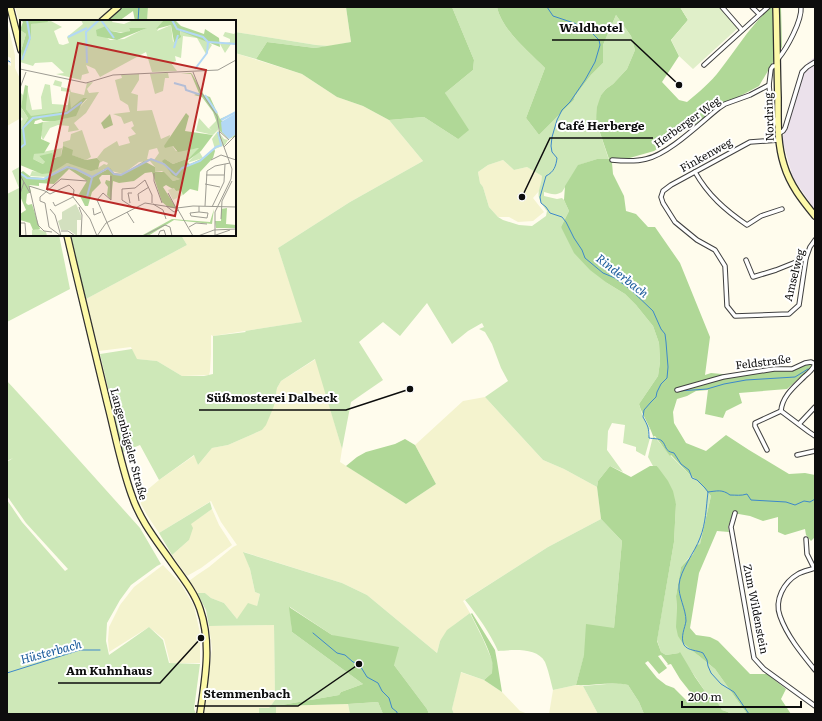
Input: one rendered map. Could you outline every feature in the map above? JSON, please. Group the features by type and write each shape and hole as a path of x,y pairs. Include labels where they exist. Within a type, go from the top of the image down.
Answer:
{"main road":[{"path":"10,7 20,46"},
{"path":"103,20 118,7"},
{"name":"Nordring","path":"776,7 778,134 782,159 794,189 815,216"},
{"name":"Langenbügeler Straße","path":"67,236 132,497 147,527 191,590 200,609 207,646 200,714"}],"street":[{"path":"722,7 742,30"},
{"path":"752,7 759,14"},
{"path":"704,65 768,7"},
{"path":"777,60 797,25 800,18 801,7"},
{"path":"778,134 785,128 802,72 815,62"},
{"path":"777,66 773,66 771,69 769,85 772,115 778,127"},
{"name":"Herberger Weg","path":"612,160 636,161 657,155 669,148 725,104 750,95 769,85"},
{"name":"Finkenweg","path":"666,208 661,197 664,191 671,185 750,142 779,140"},
{"path":"696,172 708,192 735,217 747,225 762,216 782,209"},
{"name":"Amselweg","path":"666,208 675,222 697,240 715,250 724,266 727,306 735,316 789,314 799,305 806,258 810,247 815,240"},
{"path":"746,260 753,277 806,258"},
{"name":"Feldstraße","path":"677,390 723,377 774,369 792,369 810,362 815,364 813,369 791,390 782,404 781,411"},
{"path":"799,424 815,407"},
{"path":"767,450 755,426 755,423 781,411 815,436"},
{"path":"797,455 815,451"},
{"name":"Zum Wildenstein","path":"735,513 731,527 754,658 764,669 815,706"},
{"path":"806,539 807,554 815,568 798,574 786,583 780,594 778,605 779,615 787,630 797,647 815,670"}],"shaded area":[{"path":"815,57 815,210 793,178 782,139 807,63"}],"green space":[{"path":"15,7 114,7 99,20 20,20 20,24"},
{"path":"114,7 148,7 147,20 135,20 133,11 120,20 99,20"},
{"path":"148,7 346,7 351,42 330,46 316,45 236,32 236,20 147,20"},
{"path":"346,7 452,7 474,60 473,70 445,93 469,130 458,139 424,117 389,120 363,106 337,97 302,74 256,59 267,42 315,48 351,42"},
{"path":"452,7 497,7 504,24 510,32 545,68 526,118 539,135 574,100 575,96 591,75 603,63 603,45 616,15 631,36 635,50 627,69 601,95 596,121 609,160 597,159 579,165 562,192 551,194 544,192 544,196 557,199 562,198 564,200 569,211 561,227 607,283 625,294 653,326 659,343 660,362 658,376 639,404 642,414 650,429 648,433 650,438 645,456 636,451 636,447 623,443 625,425 612,423 608,431 607,450 623,472 610,466 598,481 597,487 564,469 543,460 485,397 508,381 501,368 492,344 485,332 479,329 484,327 482,323 468,331 452,344 427,303 400,336 383,322 359,342 383,380 351,402 342,449 315,359 281,381 277,388 274,406 266,425 262,430 228,445 212,448 198,465 194,455 159,480 140,445 123,452 100,354 132,349 137,359 157,361 182,376 204,376 213,374 213,336 302,322 278,248 350,202 423,161 389,120 424,117 458,139 445,93 473,70 474,60","holes":["503,160 514,170 527,167 542,176 539,196 540,201 547,211 546,216 532,226 519,225 498,217 489,207 483,187 480,183 478,172 488,165"]},
{"path":"497,7 680,7 688,20 671,40 679,56 662,82 679,100 687,102 705,87 764,14 771,7 781,7 782,47 759,86 727,103 654,151 612,163 613,174 624,196 626,211 636,214 648,227 655,227 680,263 710,337 705,375 711,373 742,374 792,369 811,363 811,368 787,389 739,393 742,403 726,411 723,418 705,414 708,390 696,391 677,399 673,412 674,423 686,443 706,451 726,435 789,474 805,473 815,475 815,537 811,541 806,535 805,529 785,535 778,532 778,517 763,521 750,516 733,513 728,527 729,532 717,531 699,573 690,628 696,635 710,637 718,641 750,674 767,674 786,689 781,699 791,714 747,714 715,669 682,642 678,636 676,627 676,596 681,567 693,554 696,545 700,544 711,496 697,480 691,476 671,455 670,456 655,436 653,436 640,408 639,404 658,376 660,362 659,343 653,326 625,294 590,270 574,253 561,227 569,211 564,200 565,186 578,165 597,159 609,159 596,121 597,107 601,95 627,69 635,50 631,36 616,15 603,45 603,63 591,75 575,96 574,100 539,135 526,118 545,68 510,32 504,24"},
{"path":"680,7 720,7 738,28 693,69 679,56 671,40 688,20"},
{"path":"7,22 15,55 15,68 20,79 20,119 7,126 7,64 11,66 11,58 7,56"},
{"path":"236,32 330,46 315,48 267,42 256,59 236,53"},
{"path":"236,53 302,74 337,97 363,106 389,120 423,161 350,202 278,248 303,322 213,336 211,335 209,375 182,376 157,361 136,359 131,347 99,351 86,299 187,245 182,236 236,236"},
{"path":"503,160 514,170 527,167 542,176 539,191 533,198 544,212 533,221 518,222 509,217 498,217 489,207 483,187 480,183 478,172 488,165"},
{"path":"20,167 20,236 59,236 70,289 7,322 7,194 19,188 12,171"},
{"path":"69,236 182,236 187,245 86,299"},
{"path":"316,359 342,449 340,462 406,504 436,484 415,445 463,401 485,397 543,460 564,469 597,487 601,519 548,547 463,601 470,613 454,625 440,641 437,653 367,595 342,583 244,552 250,569 255,592 260,594 257,606 237,619 224,603 211,598 205,593 195,592 189,581 237,545 221,522 211,501 159,533 141,504 140,496 159,480 195,455 198,465 212,448 228,445 262,430 274,406 277,388 281,381"},
{"path":"7,381 140,528 161,564 131,585 120,600 107,623 106,641 109,655 149,627 163,640 169,663 200,664 194,709 196,714 7,714 7,500 22,522 65,571 68,569 26,523 7,496 7,462 13,458 7,461"},
{"path":"653,436 711,496 700,544 696,545 693,553 681,567 676,596 677,610 698,655 715,669 747,714 730,714 722,710 718,703 709,697 679,653 666,655 661,652 657,640 674,542 676,504 657,466 653,466 648,457"},
{"path":"405,439 415,445 436,484 406,504 346,466 366,452 395,444"},
{"path":"610,466 631,477 650,466 657,466 668,481 673,491 676,504 674,542 657,641 661,652 666,655 680,652 709,697 718,703 722,710 730,714 644,714 639,702 628,685 615,683 576,685 584,655 586,624 614,628 622,541 601,519 597,487 598,481","holes":["661,655 668,664 667,665 671,664 680,679 695,698 688,702 674,688 666,685 657,678 645,663 648,661 659,674 667,668 658,656"]},
{"path":"210,502 212,509 191,524 193,528 189,540 172,555 159,533"},
{"path":"212,509 219,525 232,545 201,568 187,576 172,555 189,540 190,524"},
{"path":"601,519 622,541 614,628 584,656 576,685 553,690 545,662 541,657 524,650 498,651 475,612 465,600 548,547"},
{"path":"243,552 342,583 367,595 437,653 440,641 447,630 470,613 492,660 492,673 484,680 461,672 452,709 454,714 429,714 427,709 394,665 332,635 290,607 292,632 363,684 341,692 339,695 276,706 276,714 259,714 259,708 269,708 275,700 274,625 209,626 206,610 197,593 205,593 211,598 224,603 237,619 248,603 257,606 260,594 255,592 250,569"},
{"path":"163,565 181,584 194,606 200,633 200,663 170,663 164,639 149,627 109,652 109,627 120,605 134,587"},
{"path":"289,607 332,635 399,647 394,665 427,709 429,714 383,714 378,702 276,706 339,695 341,692 363,684 292,632"},
{"path":"472,613 495,650 502,692 484,680 492,673 492,662 485,643 471,614"},
{"path":"274,625 275,700 269,708 259,708 259,714 203,714 212,649 209,626"},
{"path":"460,672 484,680 502,692 520,711 528,714 454,714 452,709"},
{"path":"619,683 628,685 639,702 644,714 598,714 583,686"},
{"path":"576,685 583,686 598,714 549,714 553,690"},
{"path":"378,702 383,714 350,714 348,704"},
{"path":"348,704 350,714 276,714 276,706"}],"waterway":[{"path":"138,20 139,7"},
{"name":"Rinderbach","path":"547,7 553,16 574,23 592,33 599,40 600,45 595,62 585,80 570,102 562,110 557,120 551,146 552,152 557,158 557,161 553,171 546,176 540,197 541,203 550,213 562,217 582,250 585,258 603,273 615,278 630,289 653,311 661,329 665,334 668,367 667,378 661,384 656,397 644,410 643,417 648,427 649,438 661,440 667,450 674,453 681,464 689,470 692,478 697,480 708,492 704,527 698,543 680,579 679,589 686,621 683,642 686,647 703,653 711,673 721,684 734,692 749,714"},
{"path":"679,391 707,389 746,380 795,377 808,369"},
{"path":"708,492 722,491 730,495 747,494 751,500 786,502 795,505 804,501 810,502 815,499"},
{"path":"313,633 337,653 345,655 353,662 359,664 367,677 378,683 382,691 389,698 392,708 397,712 397,714"},
{"name":"Hüsterbach","path":"7,673 80,650 100,650"}],"place":[{"name":"Waldhotel","path":"679,85"},
{"name":"Café Herberge","path":"522,197"},
{"name":"Süßmosterei Dalbeck","path":"410,389"},
{"name":"Am Kuhnhaus","path":"201,638"},
{"name":"Stemmenbach","path":"359,664"}]}
